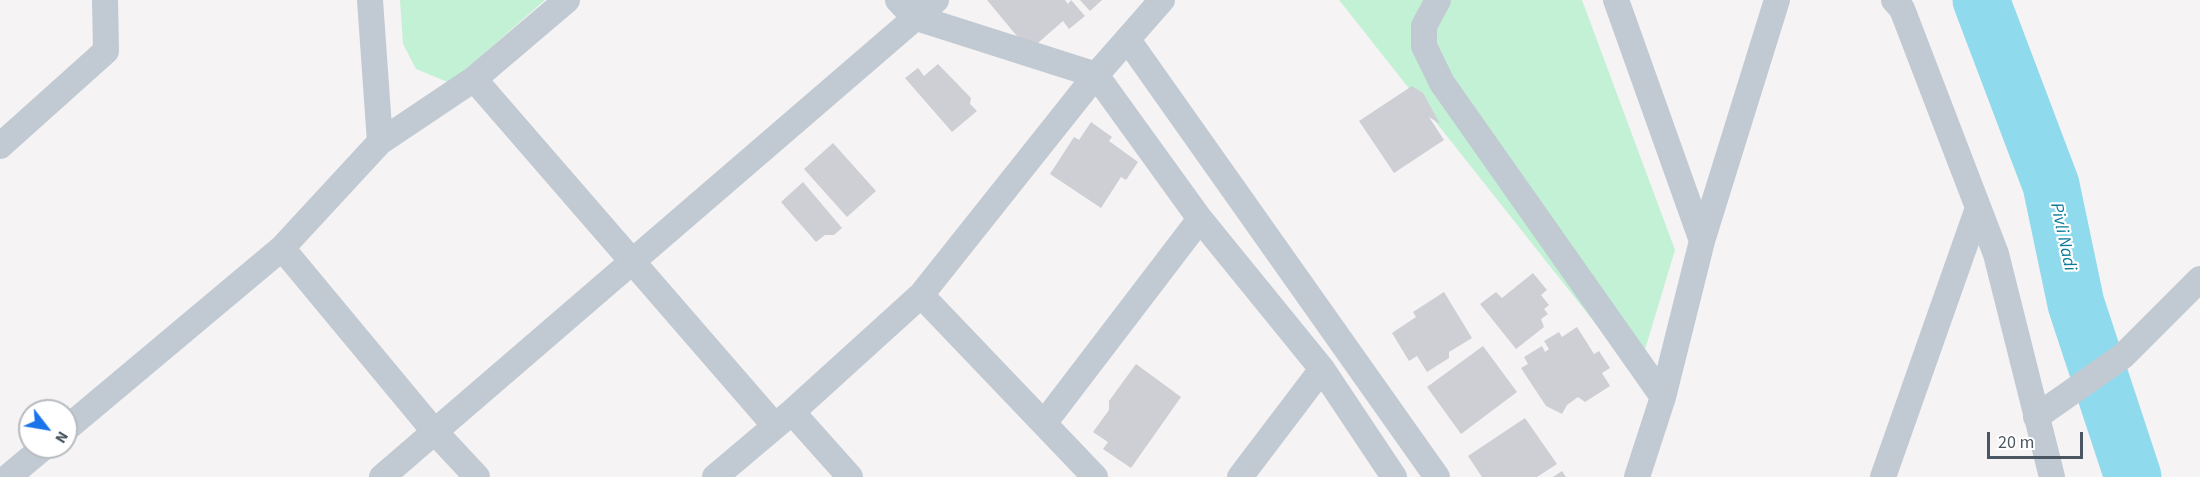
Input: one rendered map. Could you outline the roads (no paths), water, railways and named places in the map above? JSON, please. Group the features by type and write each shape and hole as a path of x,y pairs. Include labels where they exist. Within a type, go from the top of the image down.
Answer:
{"street":[{"path":"0,146 106,51 105,0"},
{"path":"370,0 380,142"},
{"path":"78,419 282,248 380,142 474,79 567,0"},
{"path":"382,477 632,261 906,9 936,0"},
{"path":"715,477 784,419 921,295 1096,75 1162,0"},
{"path":"1438,0 1424,26 1424,46 1442,83 1663,397"},
{"path":"1616,0 1702,241"},
{"path":"1637,477 1663,397 1702,241 1777,0"},
{"path":"1894,0 1902,9 1996,254 2052,477"},
{"path":"906,9 1096,75 1200,219 1322,369 1394,477"},
{"path":"1128,40 1437,477"},
{"path":"474,79 632,261 784,419 850,477"},
{"path":"1883,477 1978,208"},
{"path":"1045,422 1200,219"},
{"path":"282,248 434,431 477,477"},
{"path":"2036,417 2124,356 2200,279"},
{"path":"921,295 1045,422 1095,477"},
{"path":"1240,477 1322,369"},
{"path":"8,477 30,459"}],"waterway":[{"name":"Pivli Nadi","path":"1981,0 2051,185 2076,304 2133,477"}]}
